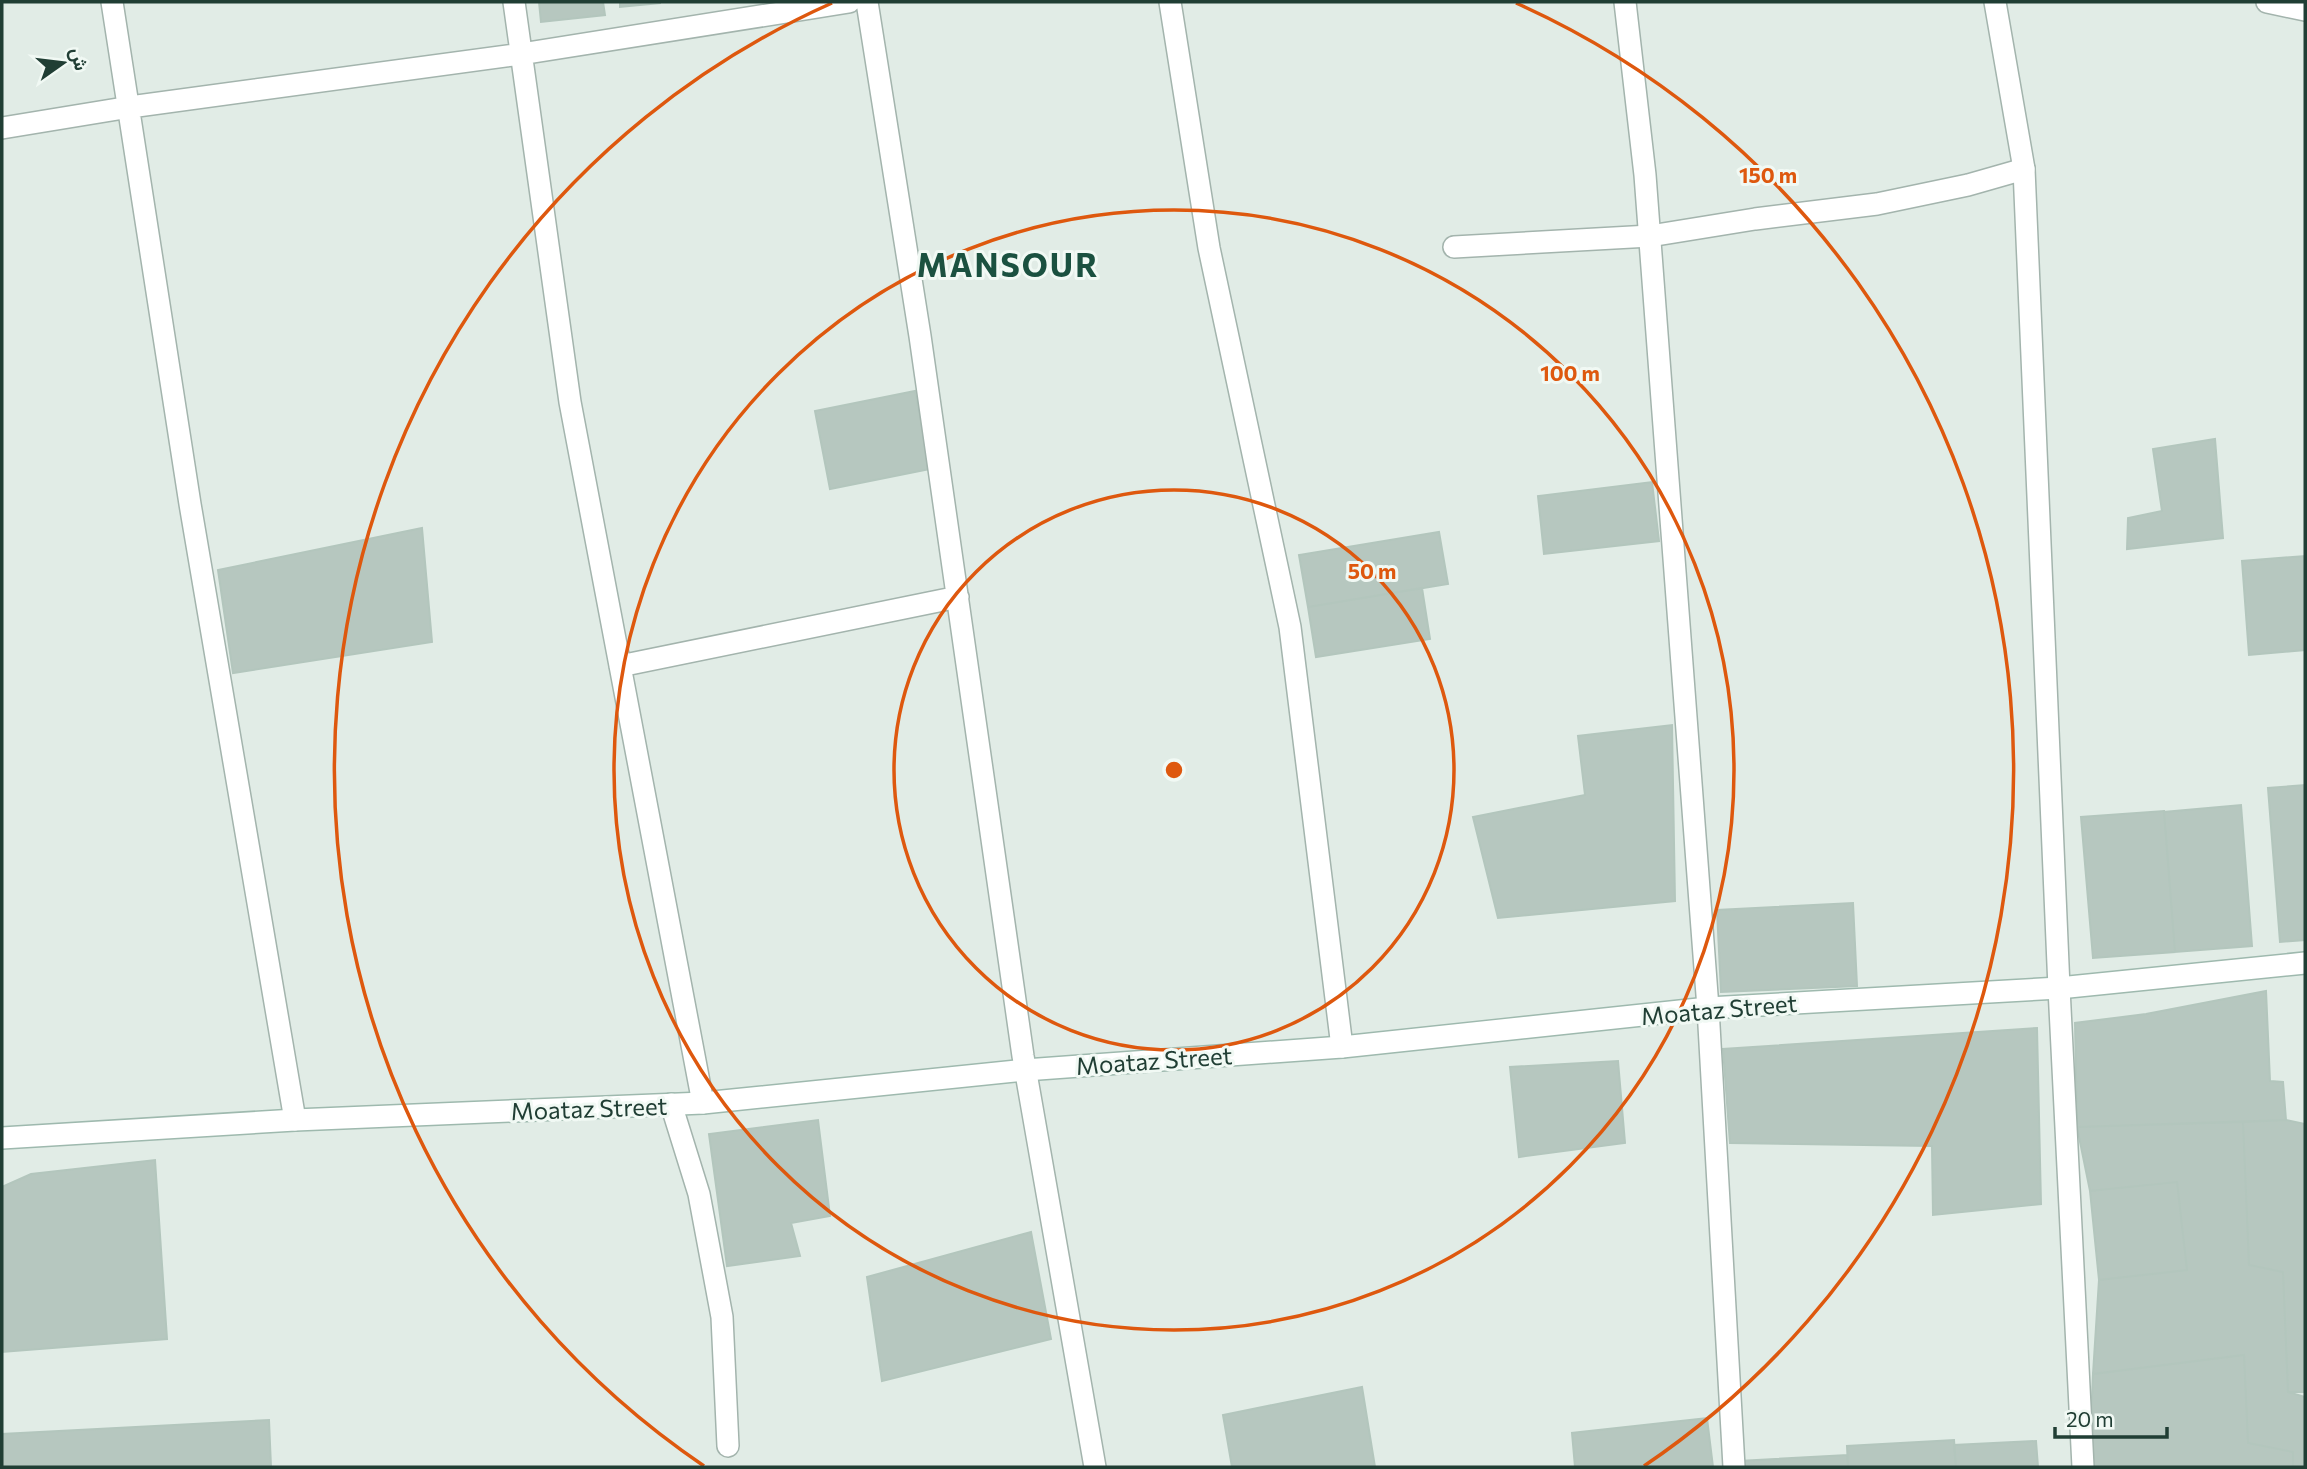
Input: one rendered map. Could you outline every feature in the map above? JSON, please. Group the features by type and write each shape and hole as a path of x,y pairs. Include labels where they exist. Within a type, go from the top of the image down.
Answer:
{"street":[{"path":"112,2 190,504 295,1120"},
{"path":"514,2 570,402 703,1102"},
{"path":"2,128 130,107 521,54 849,2"},
{"path":"867,2 920,336 1025,1070 1095,1467"},
{"path":"1170,2 1209,248 1290,626 1342,1047"},
{"path":"1625,2 1650,236 1708,1008 1734,1467"},
{"path":"1994,2 2024,169 2059,988 2083,1467"},
{"path":"2267,2 2305,10"},
{"path":"1454,247 1650,236 1755,219 1877,204 1968,185 2024,169"},
{"path":"620,666 958,597"},
{"name":"Moataz Street","path":"2,1138 295,1120 703,1102 1025,1070 1342,1047 1708,1008 2059,988 2305,963"},
{"path":"671,1104 699,1194 722,1317 727,1446"}],"building":[{"path":"539,2 603,2 605,15 541,22"},
{"path":"620,2 660,2 660,3 620,7"},
{"path":"915,391 930,469 830,489 815,411"},
{"path":"2215,439 2223,538 2127,549 2128,518 2162,511 2153,449"},
{"path":"1652,482 1659,541 1544,554 1538,496"},
{"path":"422,528 432,642 233,673 218,570"},
{"path":"1439,532 1448,584 1308,607 1299,555"},
{"path":"2305,556 2305,650 2249,655 2242,561"},
{"path":"1422,588 1430,639 1316,657 1308,607"},
{"path":"1672,725 1675,901 1498,918 1473,817 1585,795 1578,736"},
{"path":"2305,785 2305,940 2280,942 2268,788"},
{"path":"2241,805 2252,946 2175,952 2164,812"},
{"path":"2164,811 2175,952 2093,958 2081,817"},
{"path":"1853,903 1857,986 1721,992 1717,910"},
{"path":"2266,991 2270,1081 2283,1082 2286,1120 2077,1127 2075,1023 2146,1014"},
{"path":"2037,1028 2041,1204 1933,1215 1932,1146 1730,1143 1723,1049"},
{"path":"1618,1061 1625,1143 1519,1157 1510,1067"},
{"path":"818,1120 830,1216 791,1223 800,1256 727,1266 709,1134"},
{"path":"2286,1120 2305,1124 2305,1392 2288,1392 2283,1272 2249,1265 2243,1122"},
{"path":"2243,1122 2249,1265 2283,1272 2288,1392 2305,1397 2305,1467 2293,1467 2293,1452 2248,1443 2244,1355 2093,1374 2099,1280 2187,1270 2177,1182 2090,1191 2077,1127"},
{"path":"155,1160 167,1339 2,1352 2,1187 31,1174"},
{"path":"2177,1182 2187,1270 2099,1280 2090,1191"},
{"path":"1031,1232 1051,1339 882,1381 867,1277"},
{"path":"2244,1355 2248,1443 2293,1452 2293,1467 2089,1467 2093,1374"},
{"path":"1362,1387 1375,1467 1232,1467 1223,1415"},
{"path":"1707,1418 1713,1467 1575,1467 1572,1433"},
{"path":"269,1420 271,1467 2,1467 2,1434"},
{"path":"1954,1440 1956,1467 1848,1467 1847,1446"},
{"path":"2036,1441 2038,1467 1956,1467 1954,1445"},
{"path":"1847,1455 1848,1467 1739,1467 1739,1461"}],"district":[{"name":"MANSOUR","path":"1008,264"}]}
